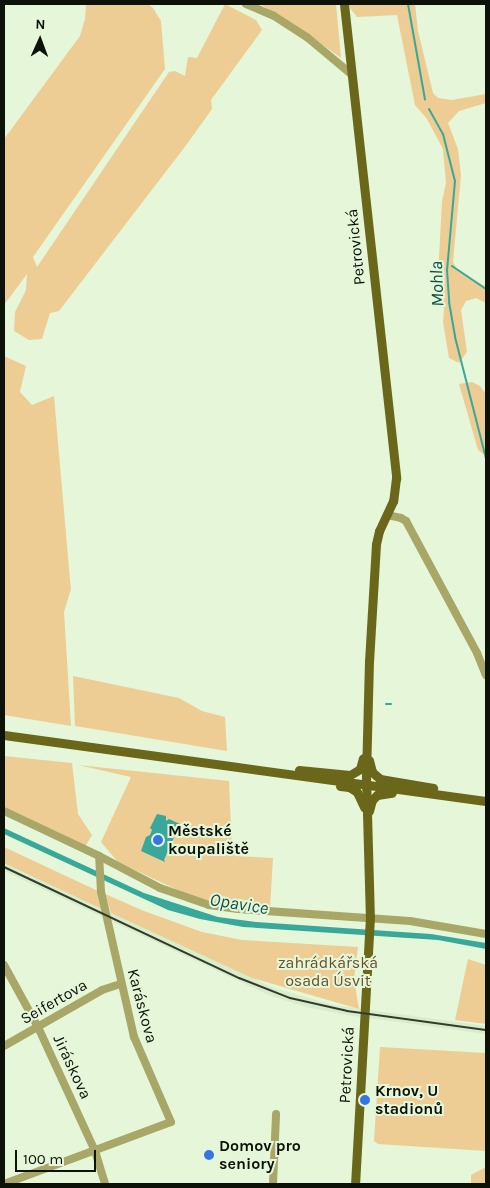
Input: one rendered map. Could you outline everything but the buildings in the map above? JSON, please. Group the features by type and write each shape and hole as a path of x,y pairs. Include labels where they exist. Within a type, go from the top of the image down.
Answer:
{"main road":[{"name":"Petrovická","path":"344,4 395,487 387,515"},
{"path":"368,831 366,738 376,544 387,515"},
{"path":"4,735 482,800"},
{"path":"266,771 308,770 352,775 362,765 366,738"},
{"path":"366,738 370,767 380,779 436,788 482,800"},
{"path":"266,771 354,790 363,802 368,831"},
{"path":"368,831 370,803 381,793 482,800"},
{"name":"Petrovická","path":"355,1184 370,919 368,831"}],"street":[{"path":"246,4 274,16 308,38 351,74"},
{"path":"387,515 406,521 477,653 486,675"},
{"path":"4,811 160,888 210,905 258,911 454,927 486,934"},
{"name":"Karáskova","path":"95,1151 172,1122 134,1037 120,984 101,892 100,860"},
{"name":"Jiráskova","path":"5,968 38,1027 95,1151 105,1184"},
{"name":"Seifertova","path":"4,1046 102,990 120,984"},
{"path":"273,1184 276,1114"},
{"path":"4,1184 95,1151"}],"shaded area":[{"path":"4,862 274,988 333,1005 486,1026 486,1034 347,1015 306,1007 271,996 4,871"}],"green space":[{"path":"86,4 148,4 153,8 161,21 165,69 33,257 37,267 169,72 175,71 185,76 188,57 197,58 225,4 256,20 262,30 211,100 212,109 187,144 59,311 50,313 42,339 29,340 14,331 15,312 26,290 27,274 4,305 4,139 80,36 85,19"},
{"path":"260,4 336,4 341,58 302,30"},
{"path":"349,4 415,4 418,31 433,93 438,98 452,100 486,94 486,103 459,111 448,123 458,149 461,175 453,262 456,268 486,287 486,303 476,298 466,301 461,310 467,352 459,363 449,358 443,322 444,309 438,277 442,201 446,183 443,149 427,119 415,105 397,15 357,17"},
{"path":"4,356 26,366 20,392 32,405 54,396 71,589 64,612 71,726 4,715"},
{"path":"472,382 480,386 486,394 486,456 478,450 459,384"},
{"path":"73,676 179,698 202,711 225,717 227,751 75,726"},
{"path":"4,756 72,763 78,814 92,835 85,847 4,809"},
{"name":"Městské koupaliště","path":"78,765 229,781 232,852 235,856 273,858 270,908 226,906 186,894 118,862 101,842 131,777"},
{"path":"4,847 98,891 102,909 4,863"},
{"name":"zahrádkářská osada Úsvit","path":"105,894 144,911 202,932 242,940 358,947 354,979 359,1009 252,978 111,913"},
{"path":"468,959 486,965 486,1024 455,1020"},
{"path":"380,1047 486,1053 486,1151 378,1144 374,1141"},
{"path":"486,1167 486,1184 471,1184 471,1175"}],"water":[{"name":"Městské koupaliště","path":"157,814 166,816 166,821 169,819 182,825 179,826 164,860 165,862 141,851 146,837 150,835 152,830 150,828"},
{"path":"4,828 144,893 218,917 256,922 431,934 486,943 486,949 438,940 243,927 200,919 168,910 4,834"}],"waterway":[{"name":"Mohla","path":"408,4 425,99"},
{"name":"Mohla","path":"429,109 443,134 455,181 447,270 449,302 455,337 486,459"},
{"path":"452,266 486,289"},
{"path":"386,704 391,704"}],"railway":[{"path":"4,867 239,978 290,998 347,1011 486,1030"}],"place":[{"name":"Městské koupaliště","path":"158,840"},
{"name":"Krnov, U stadionů","path":"365,1100"},
{"name":"Domov pro seniory","path":"209,1155"}],"water label":[{"name":"Opavice","path":"239,904"}]}
